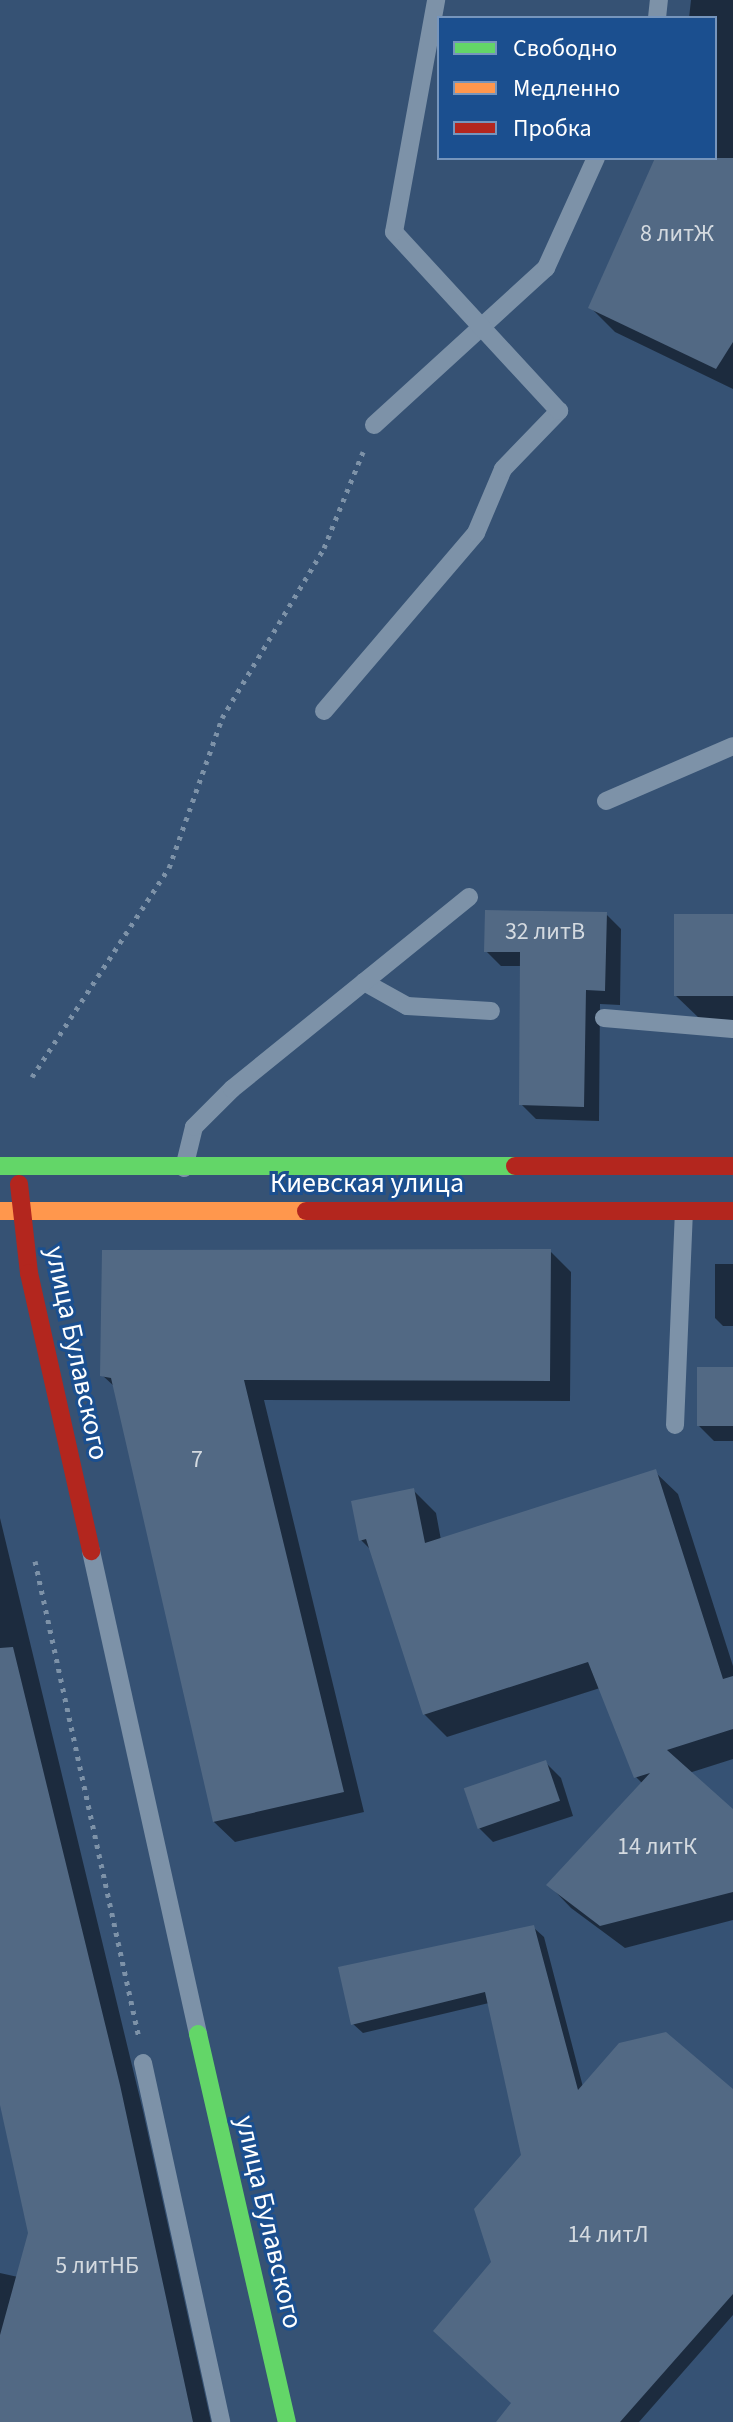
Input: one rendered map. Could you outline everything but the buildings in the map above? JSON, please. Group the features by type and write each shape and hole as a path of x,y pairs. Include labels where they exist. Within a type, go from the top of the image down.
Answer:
{"street":[{"name":"Киевская улица","path":"9,1166 184,1188 733,1211"},
{"name":"улица Булавского","path":"9,1166 20,1211 29,1273 91,1551"},
{"name":"Киевская улица","path":"0,1211 20,1211 184,1188 733,1166"},
{"name":"улица Булавского","path":"198,2034 287,2422"}],"lane":[{"path":"324,711 476,533 503,469 559,411 394,232 436,0"},
{"path":"374,425 546,268 595,160"},
{"path":"606,801 733,746"},
{"path":"184,1188 194,1127 232,1089 469,897"},
{"path":"364,982 407,1006 491,1011"},
{"path":"604,1018 733,1029"},
{"path":"675,1425 684,1211"},
{"path":"91,1551 198,2034"},
{"path":"143,2063 221,2422"}],"path":[{"path":"32,1077 169,868 222,718 324,548 374,425"},
{"path":"35,1561 143,2063"}],"traffic: fast":[{"path":"0,1166 515,1166"},
{"path":"198,2034 287,2422"}],"traffic: slow":[{"path":"0,1211 306,1211"}],"traffic: jam":[{"path":"515,1166 733,1166"},
{"path":"19,1184 29,1273 91,1551"},
{"path":"306,1211 733,1211"}]}
